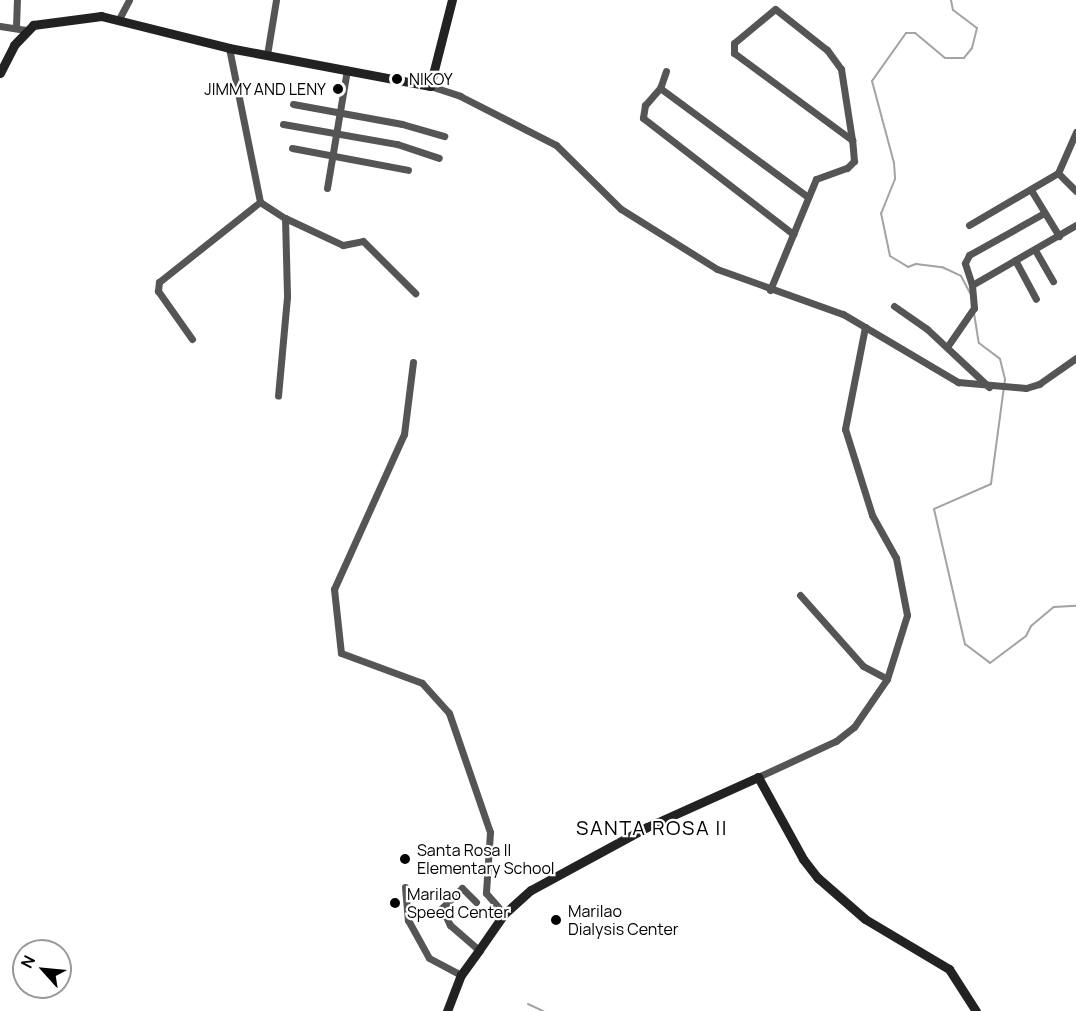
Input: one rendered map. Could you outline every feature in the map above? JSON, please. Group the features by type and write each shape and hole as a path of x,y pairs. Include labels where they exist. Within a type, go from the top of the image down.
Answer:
{"street":[{"path":"0,73 21,29 17,0"},
{"path":"119,19 129,0"},
{"path":"267,55 276,0"},
{"path":"430,86 452,0"},
{"path":"770,290 816,179 851,166 852,140 841,69 828,50 775,9 734,44 734,53 852,140"},
{"path":"0,26 21,29 77,18 119,19 229,48 430,86 460,96 540,136 568,155 621,209 717,269 770,290 843,314 958,382 999,388 1038,384 1076,358"},
{"path":"229,48 260,202 285,218 343,245 363,241 415,293"},
{"path":"327,188 347,70"},
{"path":"666,71 660,88 645,105 643,118 793,234"},
{"path":"660,88 808,197"},
{"path":"292,104 444,136"},
{"path":"283,124 336,132 439,158"},
{"path":"969,225 1058,173 1076,132"},
{"path":"292,148 408,170"},
{"path":"1058,173 1076,191"},
{"path":"1031,190 1059,236"},
{"path":"192,339 158,291 159,282 260,202"},
{"path":"947,347 974,308 974,288 965,263 969,255 1044,213"},
{"path":"278,396 287,297 285,218"},
{"path":"974,288 1015,260 1076,225"},
{"path":"1035,250 1053,281"},
{"path":"1015,260 1036,299"},
{"path":"894,306 947,347 989,387"},
{"path":"447,1011 461,975 504,914 560,872 836,741 854,727 887,679 907,615 905,593 896,558 879,530 858,479 845,429 865,327"},
{"path":"413,362 404,434 334,589 341,653 422,683 449,713 490,832 486,893 504,914"},
{"path":"800,595 863,666 887,679"},
{"path":"758,777 803,859 818,878 858,914 949,969 976,1011"},
{"path":"405,887 408,920 429,958 461,975"},
{"path":"476,902 462,888 442,908 450,925 479,950"}],"waterway":[{"path":"951,0 953,10 977,28 972,48 964,58 945,58 915,33 906,33 872,81 894,163 895,179 881,213 890,256 908,267 916,264 942,267 961,276 970,293"},
{"path":"974,313 979,343 1000,359 1005,379 991,484 934,509 965,644 990,663 1026,636 1031,626 1054,607 1076,606"},
{"path":"528,1004 543,1011"}],"place":[{"name":"NIKOY","path":"397,79"},
{"name":"JIMMY AND LENY","path":"338,89"},
{"name":"Santa Rosa II Elementary School","path":"405,859"},
{"name":"Marilao Speed Center","path":"395,903"},
{"name":"Marilao Dialysis Center","path":"556,920"}],"district":[{"name":"SANTA ROSA II","path":"652,827"}]}
